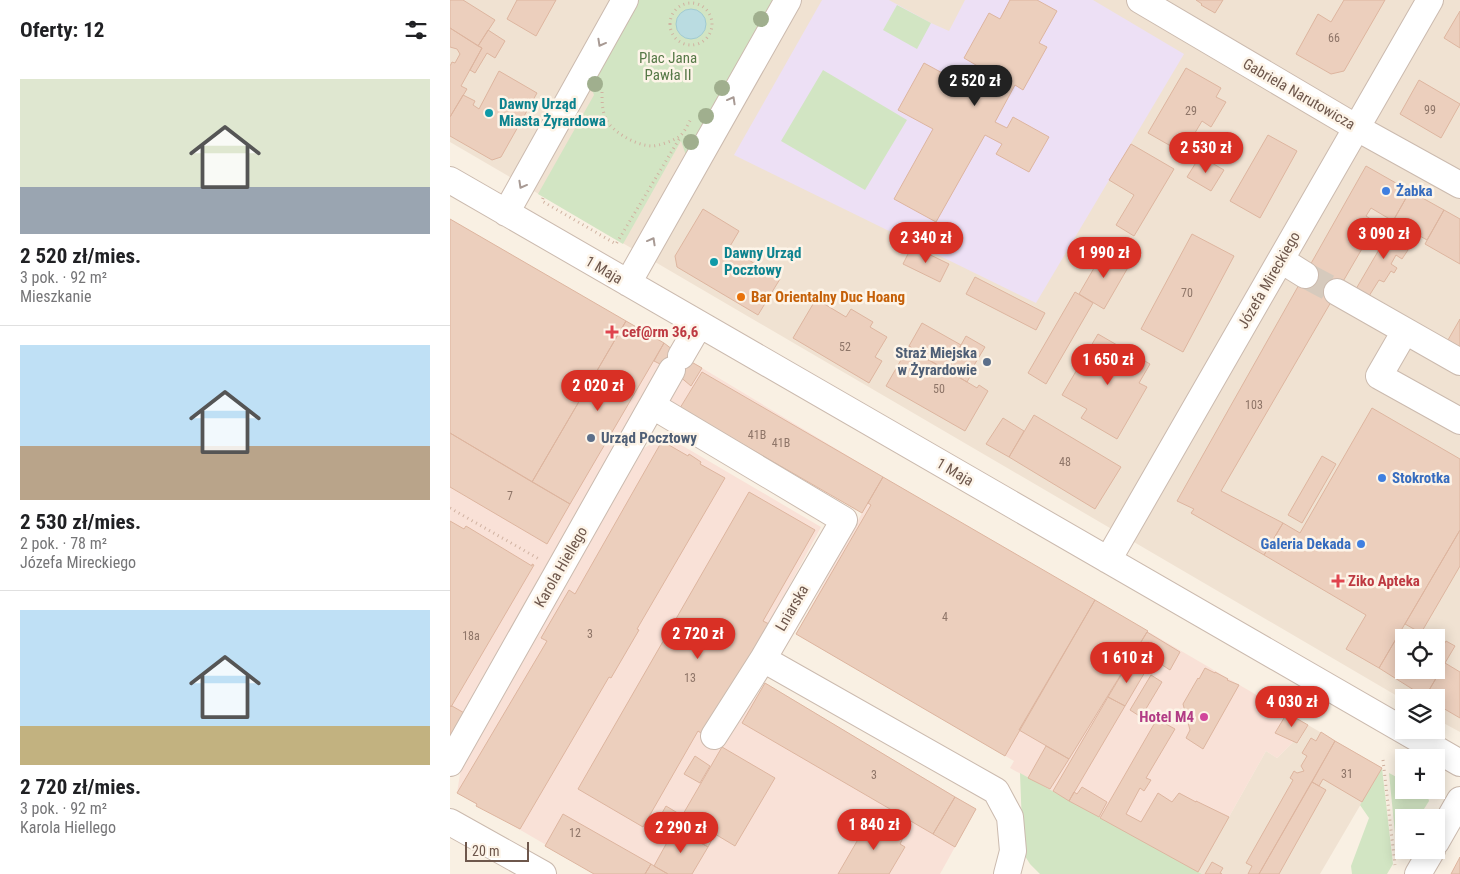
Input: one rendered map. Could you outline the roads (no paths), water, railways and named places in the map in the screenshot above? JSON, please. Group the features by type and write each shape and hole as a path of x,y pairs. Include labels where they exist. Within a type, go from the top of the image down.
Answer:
{"street":[{"path":"506,213 625,0"},
{"path":"628,283 788,0"},
{"name":"Gabriela Narutowicza","path":"1140,0 1357,128 1460,185"},
{"name":"Józefa Mireckiego","path":"1108,560 1430,0"},
{"name":"1 Maja","path":"450,180 1460,762"},
{"path":"1281,260 1305,275"},
{"path":"1337,292 1460,362"},
{"name":"Karola Hiellego","path":"450,763 699,325"},
{"path":"1405,331 1379,376 1460,421"},
{"name":"Lniarska","path":"653,406 844,520 762,659"},
{"path":"714,736 762,659 996,791 1010,817 1013,851 1007,874"},
{"path":"1445,826 1460,800"},
{"path":"450,822 543,874"},
{"path":"1407,871 1421,859"}],"water":[{"path":"691,9 701,14 706,24 701,34 691,39 681,34 676,24 681,14"}],"tunnel":[{"path":"1305,275 1337,292"}],"place":[{"name":"Dawny Urząd Miasta Żyrardowa","path":"489,113"},
{"name":"Żabka","path":"1386,191"},
{"name":"Dawny Urząd Pocztowy","path":"714,262"},
{"name":"Bar Orientalny Duc Hoang","path":"741,297"},
{"name":"cef@rm 36,6","path":"612,332"},
{"name":"Straż Miejska w Żyrardowie","path":"987,362"},
{"name":"Urząd Pocztowy","path":"591,438"},
{"name":"Stokrotka","path":"1382,478"},
{"name":"Galeria Dekada","path":"1361,544"},
{"name":"Ziko Apteka","path":"1338,581"},
{"name":"Hotel M4","path":"1204,717"}],"park label":[{"name":"Plac Jana Pawła II","path":"668,66"}]}
